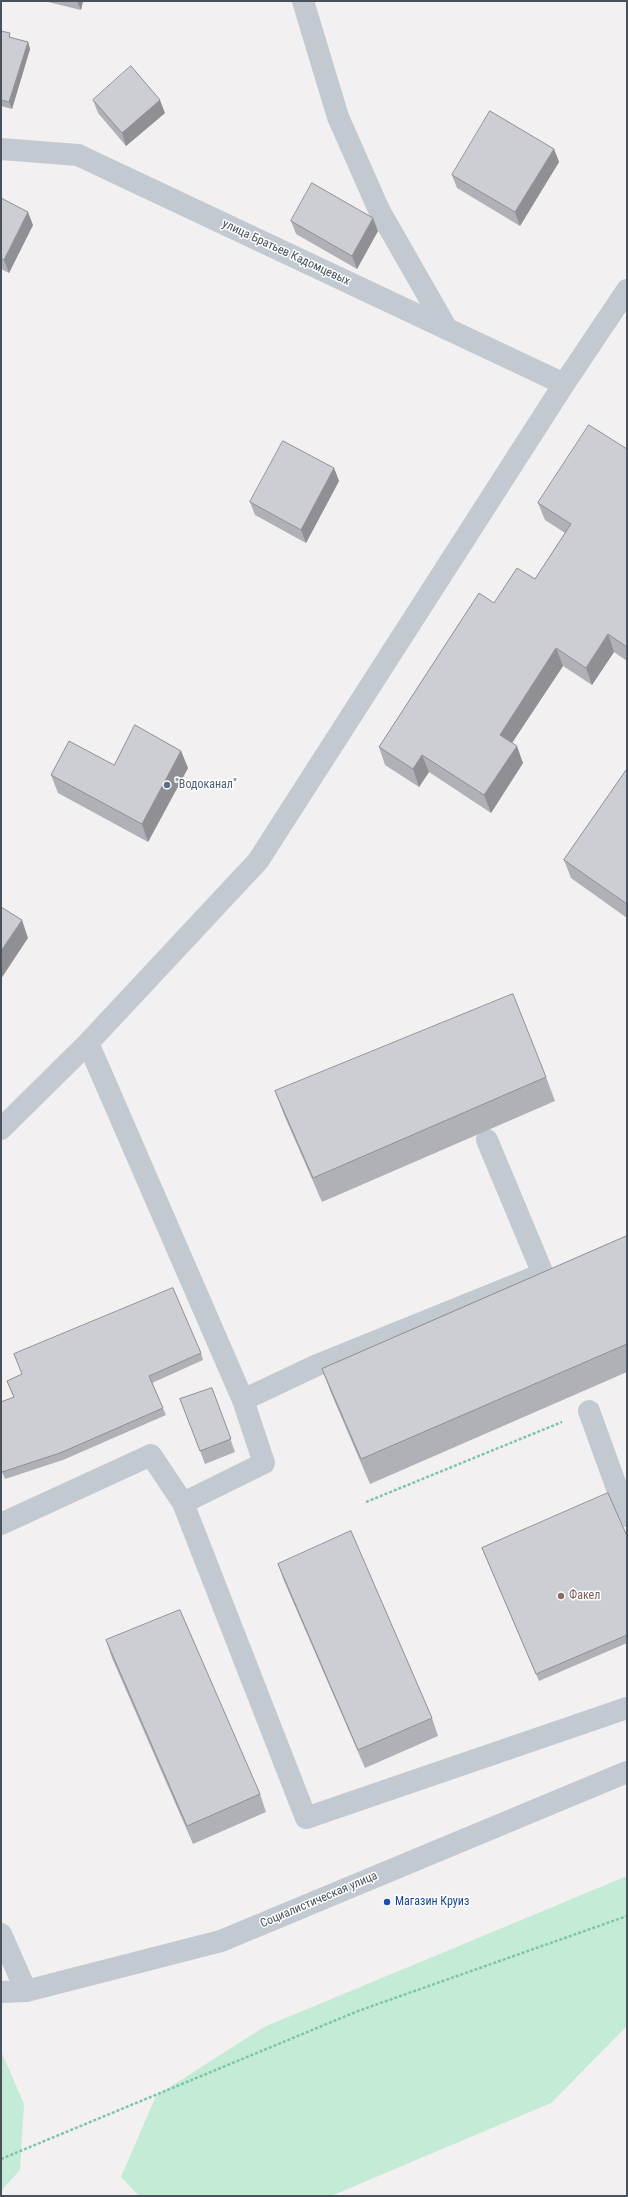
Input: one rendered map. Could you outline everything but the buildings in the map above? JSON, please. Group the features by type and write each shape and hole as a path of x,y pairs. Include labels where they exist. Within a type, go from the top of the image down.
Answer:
{"street":[{"path":"303,1 338,117 378,210 448,329"},
{"name":"улица Братьев Кадомцевых","path":"1,149 78,155 564,384"},
{"path":"1,1129 88,1044 258,861 564,384 627,290"},
{"path":"88,1044 243,1400 264,1463 183,1503"},
{"path":"487,1140 543,1274"},
{"path":"243,1400 315,1366 564,1265"},
{"path":"589,1411 627,1516"},
{"path":"1,1524 151,1455 183,1503 306,1818 627,1708"},
{"name":"Социалистическая улица","path":"1,1992 26,1991 221,1941 627,1772"},
{"path":"1,1934 26,1991"}],"path":[{"path":"366,1502 589,1411"},
{"path":"1,2159 358,2011 627,1916"}],"green space":[{"path":"627,1876 627,2026 551,2103 331,2196 139,2196 121,2177 156,2096 264,2027"},
{"path":"1,2051 24,2104 20,2170 1,2191"}],"place":[{"name":"\"Водоканал\"","path":"167,785"},
{"name":"Факел","path":"561,1596"},
{"name":"Магазин Круиз","path":"387,1902"}]}
